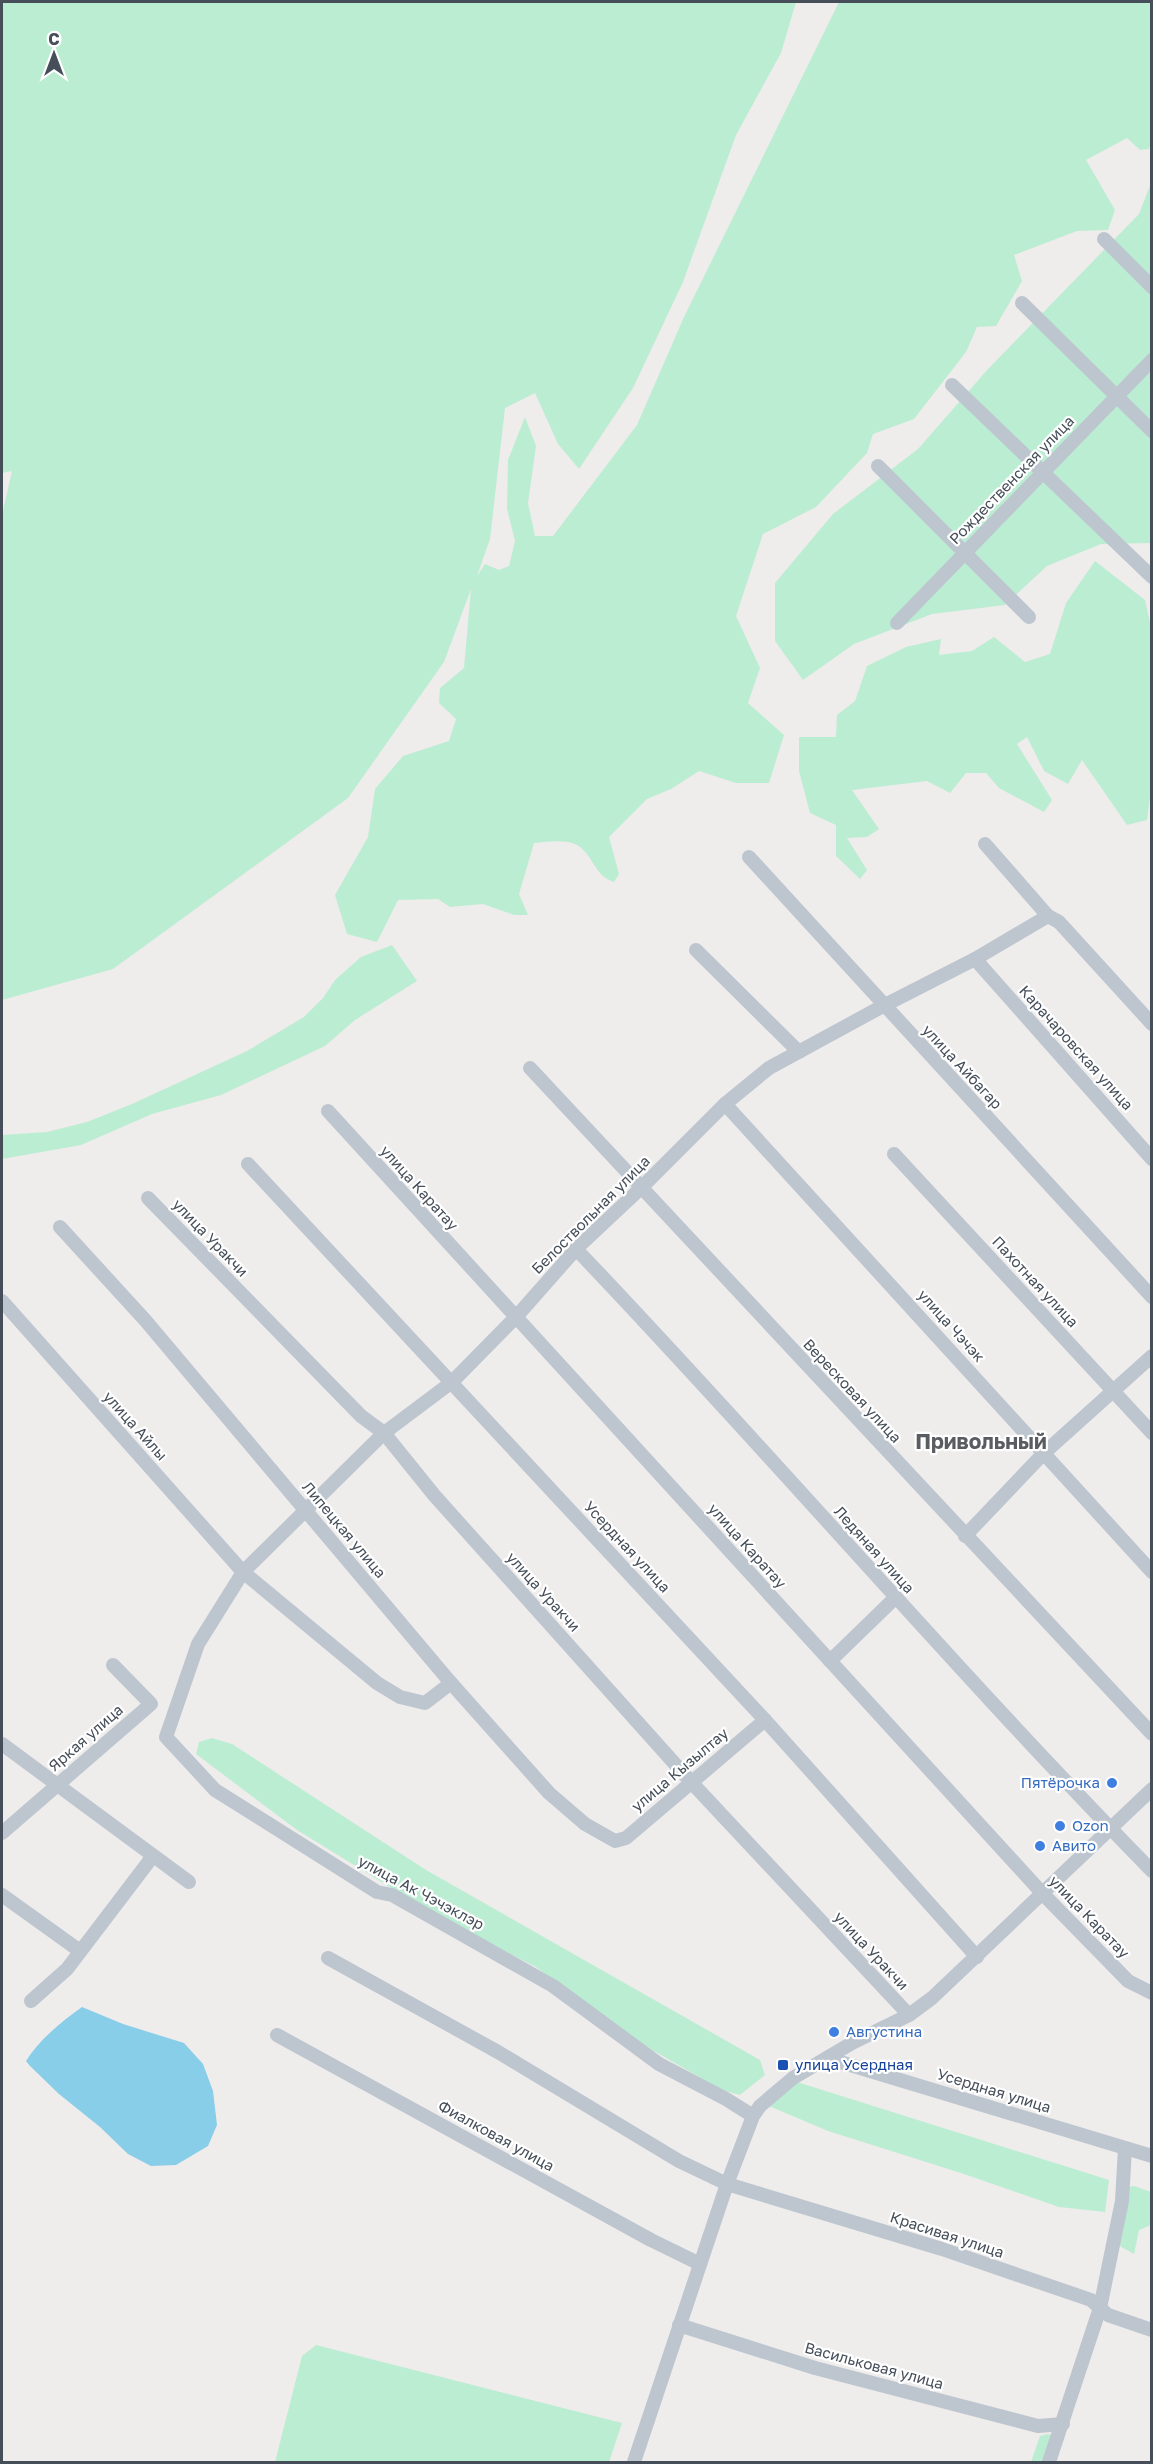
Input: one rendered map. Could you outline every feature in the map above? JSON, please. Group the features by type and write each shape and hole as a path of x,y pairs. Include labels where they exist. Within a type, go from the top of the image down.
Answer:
{"street":[{"path":"1104,239 1152,287"},
{"path":"1022,303 1152,431"},
{"name":"Рождественская улица","path":"897,623 1152,360"},
{"path":"952,385 1152,577"},
{"path":"878,466 1029,617"},
{"path":"985,844 1048,915 1059,922 1152,1024"},
{"name":"улица Айбагар","path":"749,857 883,1006 1152,1297"},
{"name":"Белоствольная улица","path":"198,1644 243,1572 384,1433 452,1382 516,1317 576,1249 641,1188 724,1104 769,1068 975,959 1048,915"},
{"path":"696,950 799,1052"},
{"name":"Карачаровская улица","path":"975,959 1152,1159"},
{"name":"Вересковая улица","path":"530,1068 1152,1734"},
{"name":"улица Чэчэк","path":"724,1104 1152,1572"},
{"name":"улица Каратау","path":"328,1111 1043,1894 1128,1982 1152,1993"},
{"name":"Пахотная улица","path":"894,1154 1152,1433"},
{"name":"Усердная улица","path":"248,1164 765,1720 977,1957"},
{"name":"улица Уракчи","path":"148,1198 361,1416 384,1433 434,1496 692,1783 909,2014"},
{"name":"Липецкая улица","path":"60,1227 145,1320 451,1683 549,1793 585,1824 615,1841"},
{"name":"Ледяная улица","path":"576,1249 661,1338 895,1598 1109,1828 1152,1871"},
{"name":"улица Айлы","path":"2,1301 243,1572 349,1662 400,1697 425,1703 451,1683"},
{"path":"965,1536 1044,1453 1152,1356"},
{"path":"830,1661 895,1598"},
{"name":"улица Ак Чэчэклэр","path":"198,1644 166,1737 215,1790 377,1892 392,1894 553,1986 659,2064 726,2099 753,2116"},
{"name":"Яркая улица","path":"2,1833 151,1704 113,1665"},
{"name":"улица Кызылтау","path":"615,1841 626,1838 765,1720"},
{"path":"2,1744 189,1882"},
{"path":"634,2463 727,2184 753,2116 774,2093 793,2078 909,2014 932,1998 1152,1789"},
{"path":"32,2001 67,1969 153,1856"},
{"path":"2,1895 80,1951"},
{"path":"328,1958 498,2052 679,2161 727,2184"},
{"name":"Фиалковая улица","path":"277,2035 651,2240 700,2264"},
{"name":"Усердная улица","path":"827,2058 1152,2156"},
{"path":"1049,2463 1100,2308 1122,2201 1125,2148"},
{"name":"Красивая улица","path":"727,2184 942,2249 1091,2300 1108,2315 1152,2330"},
{"name":"Васильковая улица","path":"679,2325 815,2368 1038,2426 1063,2424"}],"green space":[{"path":"2,2 796,2 781,53 736,135 683,282 633,388 579,469 558,444 535,393 505,408 490,539 477,576 485,564 499,570 509,566 515,541 507,509 508,460 525,417 536,446 528,503 535,536 553,536 637,425 684,317 839,2 1151,2 1151,142 1149,149 1140,150 1127,138 1086,160 1115,210 1108,230 1077,231 1014,255 1022,281 996,326 977,327 966,352 914,419 873,434 867,453 816,507 763,534 736,616 760,668 748,703 784,735 769,783 736,783 699,771 671,789 647,799 609,837 619,874 614,882 602,875 587,854 573,843 562,841 534,843 519,894 528,915 514,915 483,904 450,907 438,899 398,900 377,942 347,934 335,895 368,837 375,789 403,756 449,741 456,719 439,703 440,688 464,668 471,589 444,662 348,798 113,969 2,1000 2,515 12,471 2,473"},
{"path":"1151,183 1151,543 1101,544 1047,566 1005,605 932,614 854,644 803,680 775,641 775,583 833,514 918,449 988,369 1139,214"},
{"path":"1095,561 1145,600 1151,627 1152,782 1147,820 1127,825 1082,760 1068,784 1044,771 1027,737 1017,744 1052,800 1044,812 999,788 986,773 966,773 950,793 927,781 852,790 879,829 867,837 847,838 867,870 860,879 836,856 836,825 810,813 799,771 799,737 836,737 837,715 855,701 867,666 906,647 941,639 939,655 972,651 994,637 1025,662 1050,654 1066,603"},
{"path":"392,945 417,981 355,1020 325,1046 221,1095 152,1114 81,1145 2,1159 2,1135 47,1132 87,1122 247,1051 304,1017 323,998 335,980 361,957"},
{"path":"212,1738 232,1744 426,1870 760,2060 765,2075 740,2095 722,2090 621,2032 536,1967 442,1919 297,1830 196,1754 199,1742"},
{"path":"797,2082 1109,2180 1105,2212 1059,2207 828,2131 769,2106"},
{"path":"1134,2186 1151,2192 1151,2225 1139,2230 1134,2254 1118,2245 1120,2188"},
{"path":"316,2345 622,2423 609,2462 275,2462 302,2356"},
{"path":"1048,2434 1057,2437 1054,2462 1031,2462 1040,2436"}],"water":[{"path":"82,2007 123,2024 184,2043 203,2064 213,2091 217,2125 208,2146 176,2165 151,2166 128,2154 30,2066 26,2061 37,2046 58,2025"}],"place":[{"name":"Пятёрочка","path":"1112,1783"},
{"name":"Ozon","path":"1060,1826"},
{"name":"Авито","path":"1040,1846"},
{"name":"Августина","path":"834,2032"},
{"name":"улица Усердная","path":"783,2065"}],"district":[{"name":"Привольный","path":"981,1442"}]}
